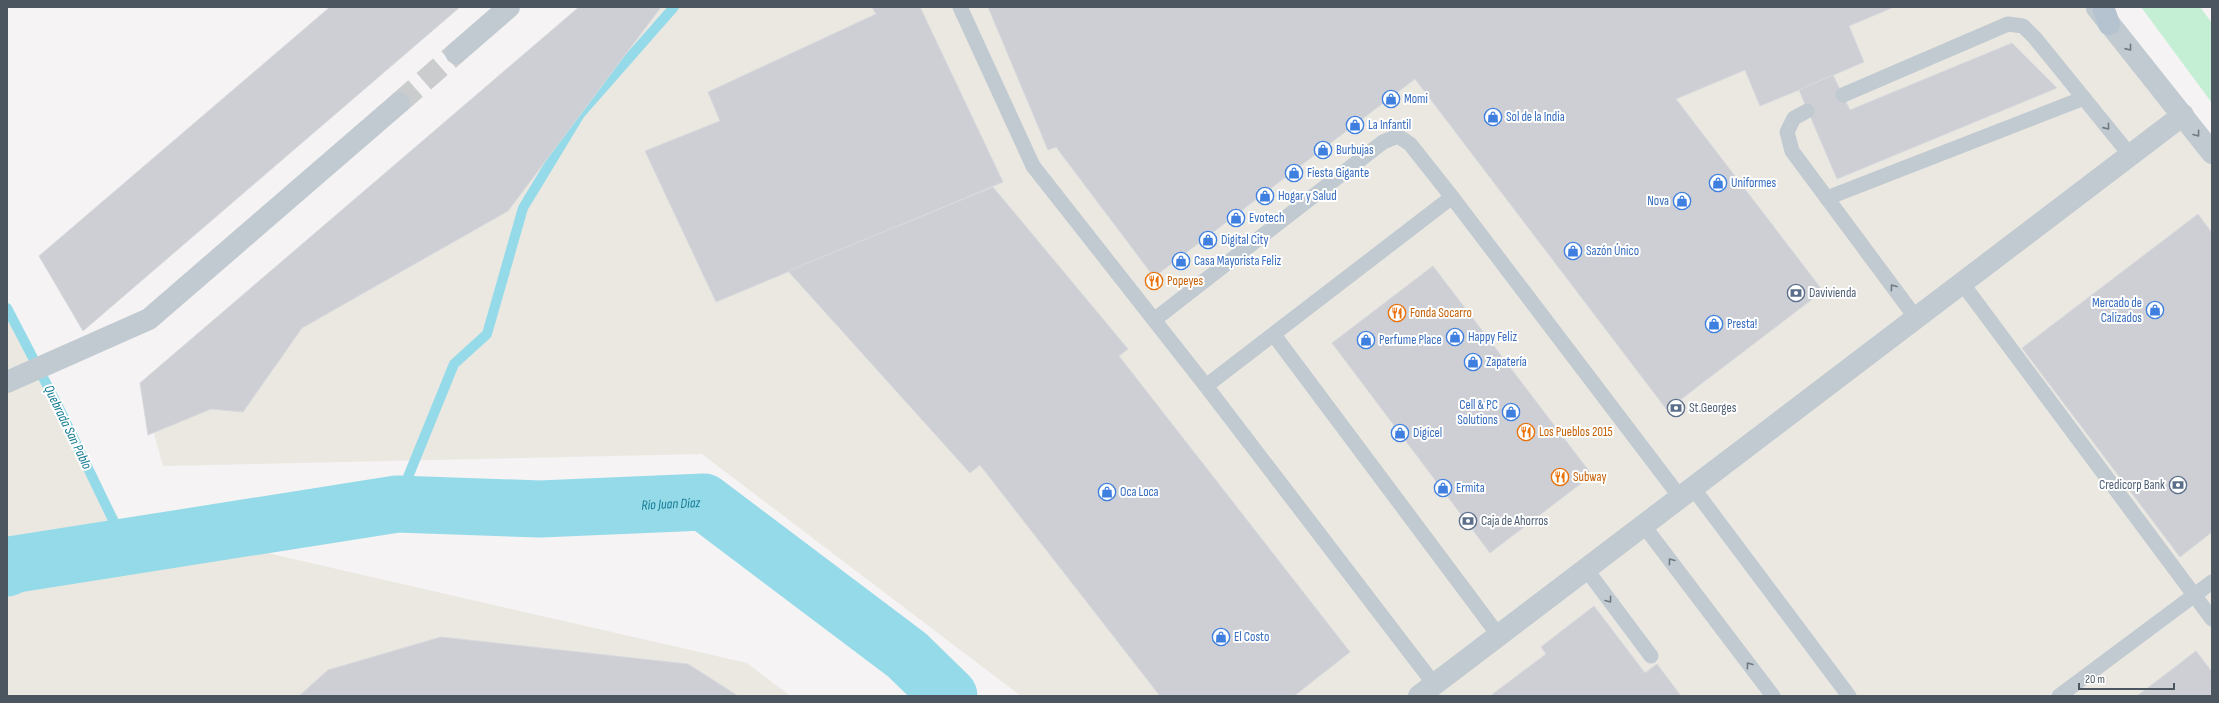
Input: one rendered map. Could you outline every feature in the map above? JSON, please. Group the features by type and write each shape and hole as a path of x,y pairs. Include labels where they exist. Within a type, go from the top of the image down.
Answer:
{"street":[{"path":"456,53 509,7"},
{"path":"2103,13 2212,153"},
{"path":"7,382 149,318 399,103"},
{"path":"1427,690 2183,115"}],"lane":[{"path":"960,7 1033,166 1206,386 1427,690"},
{"path":"1843,95 2008,24 2023,26 2130,155"},
{"path":"1827,198 2084,98"},
{"path":"1807,111 1794,118 1787,132 1792,151 1916,318"},
{"path":"1154,320 1383,142 1398,136 1410,144 1849,696"},
{"path":"1206,386 1452,197"},
{"path":"1962,283 2212,619"},
{"path":"1274,334 1499,636"},
{"path":"1644,526 1773,696"},
{"path":"1586,569 1651,656"},
{"path":"2058,696 2212,582"}],"shaded area":[{"path":"582,7 2109,7 2184,109 2212,165 2212,696 1021,696 702,454 163,466 140,383"},
{"path":"7,313 119,519 747,663 790,696 7,696"}],"green space":[{"path":"2141,7 2200,7 2212,23 2212,103"}],"building":[{"path":"330,7 460,7 83,331 39,256"},
{"path":"579,7 661,7 508,211 302,328 243,412 211,409 148,435 140,383"},
{"path":"872,7 920,7 1003,182 716,302 645,151 720,121 708,92 876,14"},
{"path":"988,7 1894,7 1849,26 1864,62 1799,90 1760,106 1745,70 1676,99 1823,291 1667,410 1415,79 1154,277 1056,147 1048,150"},
{"path":"2012,43 2057,88 1837,179 1799,90 1833,75 1850,110"},
{"path":"993,187 1128,349 1119,356 1350,652 1294,696 1160,696 980,465 970,473 788,271"},
{"path":"2198,214 2212,233 2212,532 2180,557 2022,348"},
{"path":"1433,266 1592,475 1490,553 1332,343"},
{"path":"1594,606 1645,673 1657,664 1681,696 1490,696 1546,654 1541,647"},
{"path":"441,637 688,664 738,696 299,696 328,670"},
{"path":"2196,651 2212,672 2212,696 2137,696"}],"waterway":[{"path":"397,504 454,364 487,334 523,208 580,114 674,7"},
{"name":"Quebrada San Pablo","path":"7,308 60,410 126,547"},
{"name":"Río Juan Díaz","path":"7,568 10,565 397,504 540,509 704,502 907,655 949,696"}],"tunnel":[{"path":"399,103 456,53"}],"place":[{"name":"Momi","path":"1391,99"},
{"name":"Sol de la India","path":"1493,117"},
{"name":"La Infantil","path":"1355,125"},
{"name":"Burbujas","path":"1323,150"},
{"name":"Fiesta Gigante","path":"1294,173"},
{"name":"Uniformes","path":"1718,183"},
{"name":"Hogar y Salud","path":"1265,196"},
{"name":"Nova","path":"1682,201"},
{"name":"Evotech","path":"1236,218"},
{"name":"Digital City","path":"1208,240"},
{"name":"Sazón Único","path":"1573,251"},
{"name":"Casa Mayorista Feliz","path":"1181,261"},
{"name":"Popeyes","path":"1154,281"},
{"name":"Davivienda","path":"1796,293"},
{"name":"Mercado de Calizados","path":"2155,310"},
{"name":"Fonda Socarro","path":"1397,313"},
{"name":"Presta!","path":"1714,324"},
{"name":"Happy Feliz","path":"1455,337"},
{"name":"Perfume Place","path":"1366,340"},
{"name":"Zapatería","path":"1473,362"},
{"name":"St.Georges","path":"1676,408"},
{"name":"Cell & PC Solutions","path":"1511,412"},
{"name":"Los Pueblos 2015","path":"1526,432"},
{"name":"Digicel","path":"1400,433"},
{"name":"Subway","path":"1560,477"},
{"name":"Credicorp Bank","path":"2178,485"},
{"name":"Ermita","path":"1443,488"},
{"name":"Oca Loca","path":"1107,492"},
{"name":"Caja de Ahorros","path":"1468,521"},
{"name":"El Costo","path":"1221,637"}]}
